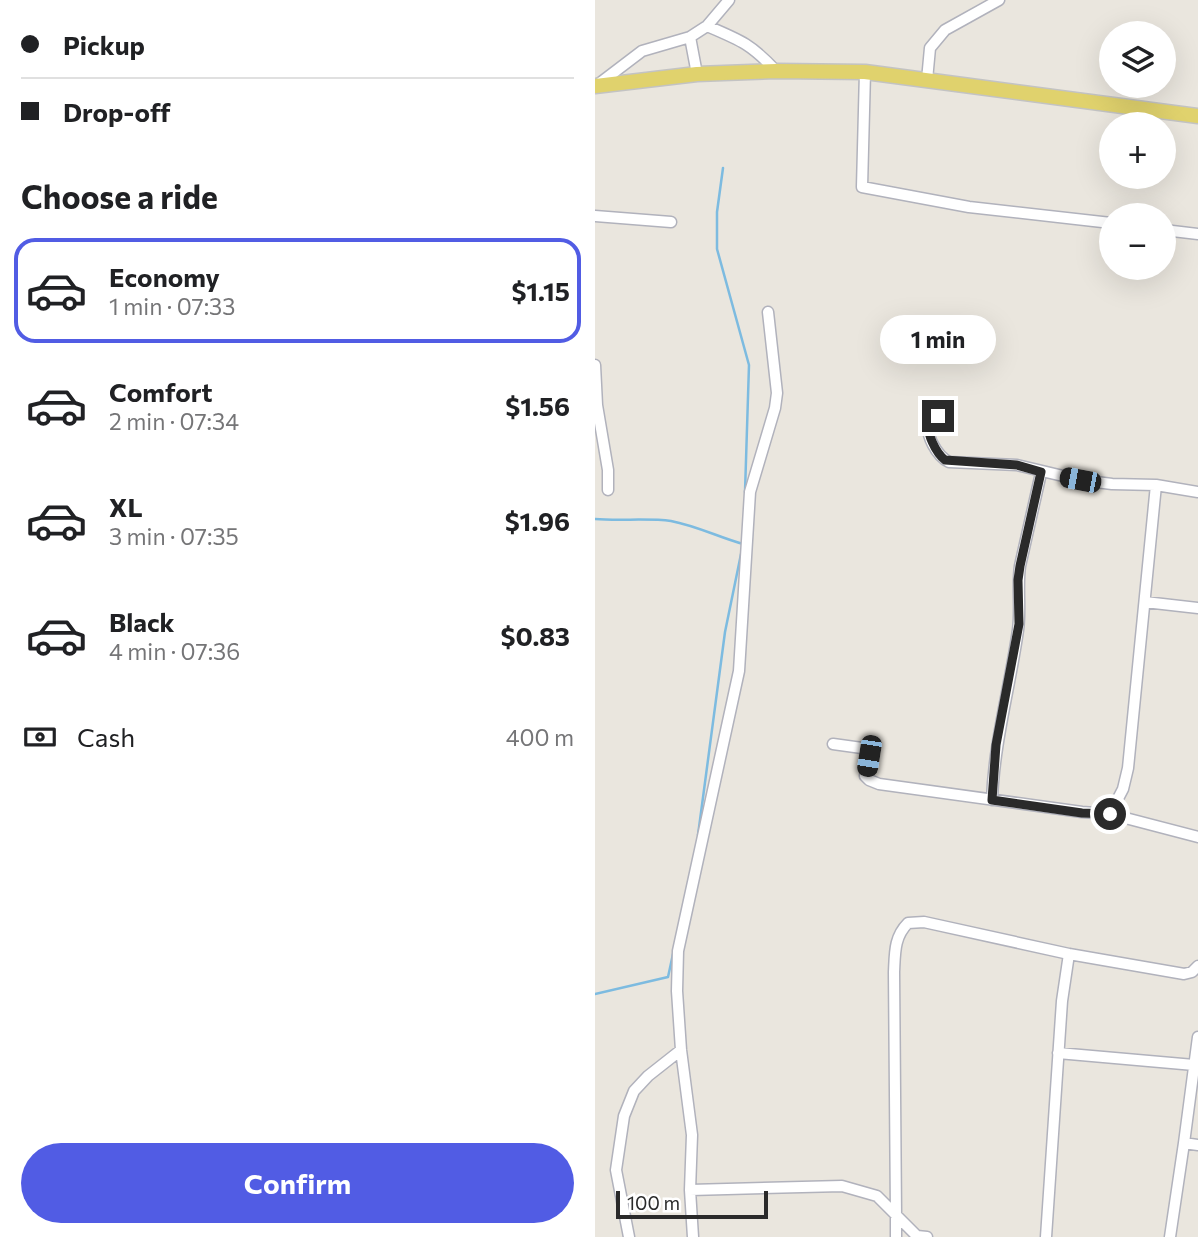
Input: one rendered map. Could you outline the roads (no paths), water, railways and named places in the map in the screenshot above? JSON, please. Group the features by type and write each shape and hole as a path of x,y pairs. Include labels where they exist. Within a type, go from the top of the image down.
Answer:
{"main road":[{"path":"595,86 697,74 865,72 1198,116"}],"street":[{"path":"595,86 642,51 689,37 706,26 729,0"},
{"path":"926,80 930,48 945,30 999,0"},
{"path":"706,26 757,51 776,71"},
{"path":"689,37 697,74"},
{"path":"865,72 862,187 969,207 1099,222"},
{"path":"595,216 671,222"},
{"path":"1176,231 1198,234"},
{"path":"692,1237 692,1135 681,1050 677,991 678,951 739,671 750,492 777,393 768,312"},
{"path":"595,365 597,405 608,470 608,490"},
{"path":"938,416 929,422 927,430 945,460 1017,465 1041,472 1112,484 1156,485 1198,492"},
{"path":"992,800 996,745 1019,624 1020,566 1041,472"},
{"path":"1110,814 1119,800 1128,768 1156,485"},
{"path":"1145,602 1198,608"},
{"path":"833,744 865,750 869,756 865,776 873,783 1082,813 1110,814 1198,837"},
{"path":"896,1237 894,972 899,932 908,923 924,922 1069,954 1184,974 1192,972 1198,966"},
{"path":"1047,1237 1058,1053 1069,954"},
{"path":"1170,1237 1198,1037"},
{"path":"626,1234 616,1170 624,1116 634,1091 648,1076 681,1050"},
{"path":"1058,1053 1194,1065"},
{"path":"1184,1143 1198,1145"},
{"path":"690,1189 842,1186 877,1196 920,1237"}],"waterway":[{"path":"723,168 717,212 717,249 749,365 745,492"},
{"path":"595,519 671,521 743,544"},
{"path":"698,835 725,632 741,554"},
{"path":"595,994 668,977 673,954"}]}
